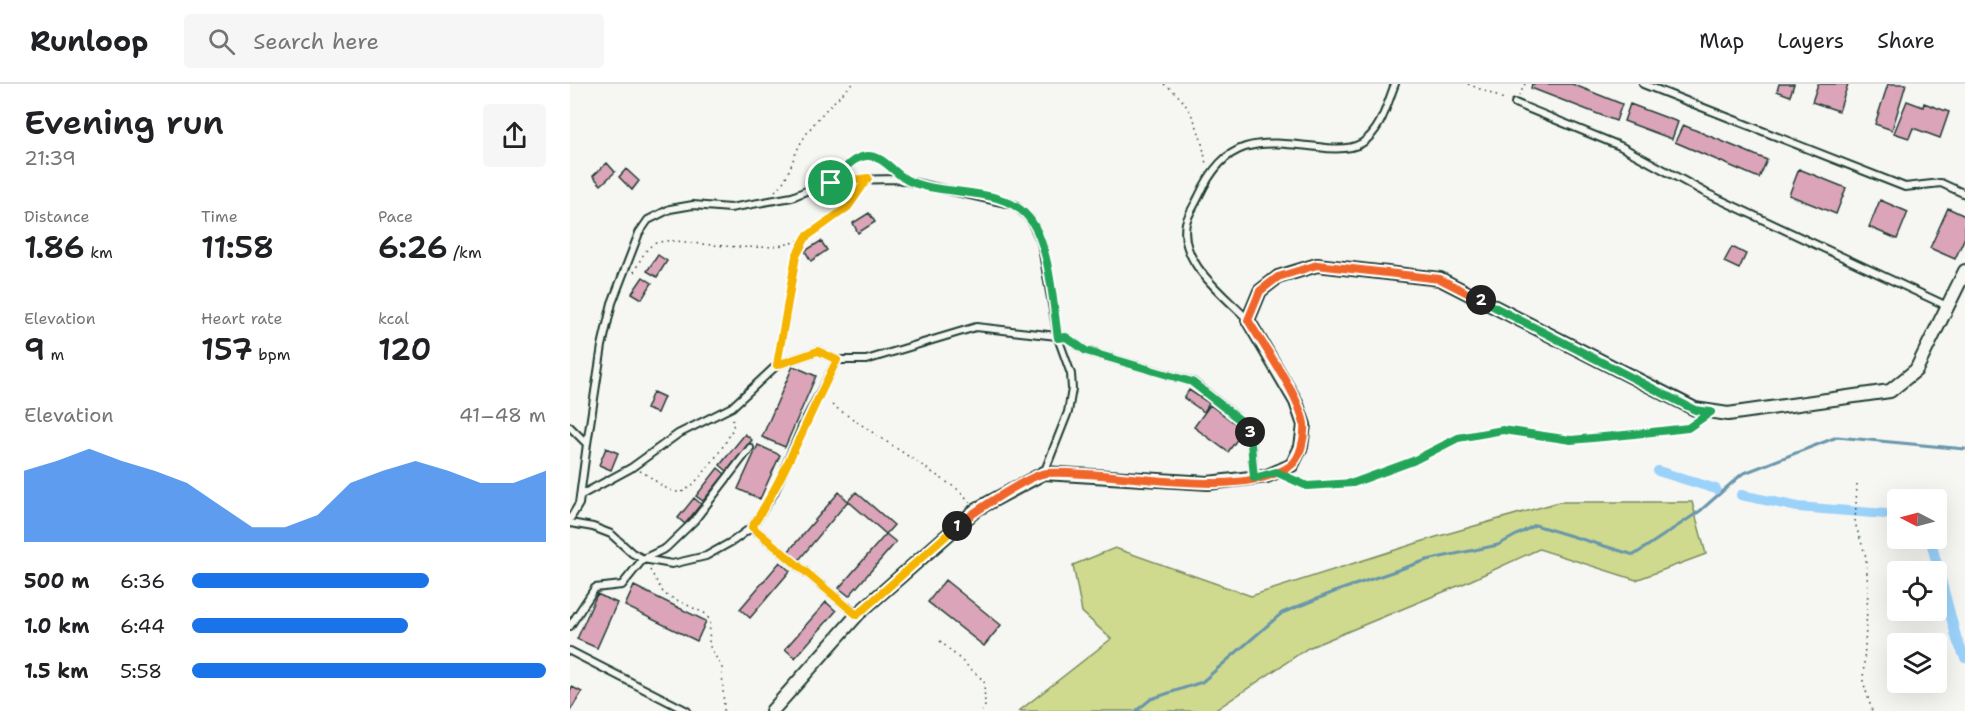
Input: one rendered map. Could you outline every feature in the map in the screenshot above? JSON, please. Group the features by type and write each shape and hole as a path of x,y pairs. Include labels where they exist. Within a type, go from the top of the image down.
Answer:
{"street":[{"path":"772,711 857,615 977,508 1044,473 1208,483 1254,478 1292,465 1301,447 1304,425 1296,402 1248,320 1260,291 1278,277 1317,265 1440,279 1695,410 1728,414 1762,407 1890,391 1916,370 1965,271"}],"lane":[{"path":"1248,320 1199,270 1187,246 1186,223 1208,176 1223,157 1249,145 1285,143 1334,149 1360,144 1375,133 1395,84"},
{"path":"1643,84 1905,188 1941,183 1965,194"},
{"path":"1515,103 1620,146 1706,193 1947,306"},
{"path":"570,519 579,504 602,346 612,303 639,233 648,220 670,209 693,205 730,208 792,197 831,183 868,178 898,179 1014,205 1030,219 1041,242 1058,338 1071,374 1072,389 1068,412 1044,473"},
{"path":"580,495 630,468 678,434 732,407 777,365 818,351 837,360 866,360 976,327 1058,338 1066,337 1086,351 1192,382 1250,428 1254,478"},
{"path":"570,524 593,527 611,534 632,553 643,559 672,564 706,556 752,527 774,493 804,423 837,360"},
{"path":"570,426 587,444"},
{"path":"570,626 595,588 622,585 643,559 666,548 694,521 750,448"},
{"path":"752,527 857,615"},
{"path":"570,651 687,711"}],"path":[{"path":"760,202 779,188 801,142 817,120 853,84"},
{"path":"1164,84 1177,93 1195,122 1203,144 1208,176"},
{"path":"1468,84 1515,103 1525,84"},
{"path":"831,183 854,160 868,156 879,159 894,170"},
{"path":"630,278 647,249 655,243 671,242 759,249 784,246 806,237 848,207 868,178"},
{"path":"777,365 796,256 806,237"},
{"path":"832,405 960,491 977,508"},
{"path":"630,468 646,474 667,489 679,492 690,490 713,460 733,427 732,407"},
{"path":"1276,472 1307,486 1353,483 1413,461 1458,438 1503,430 1571,440 1646,433 1688,428 1711,412"},
{"path":"1857,484 1855,515 1866,557 1868,591 1863,681 1872,711"},
{"path":"643,559 664,594 706,614 710,621 709,645 722,668 724,711"},
{"path":"940,641 984,681 985,706 982,711"}],"green space":[{"path":"1559,502 1692,502 1706,554 1636,580 1539,549 1465,583 1308,648 1214,711 1019,711 1111,639 1082,612 1073,565 1115,548 1251,596 1436,537"}],"building":[{"path":"1532,84 1572,84 1622,104 1616,121 1531,88"},
{"path":"1779,84 1794,84 1790,96 1777,91"},
{"path":"1818,84 1848,84 1839,111 1812,102"},
{"path":"1888,84 1906,84 1892,130 1875,124"},
{"path":"1907,101 1923,107 1924,103 1949,112 1940,138 1913,128 1909,138 1894,133"},
{"path":"1630,104 1678,122 1672,139 1624,121"},
{"path":"1683,125 1767,160 1759,178 1675,142"},
{"path":"607,163 615,172 601,185 593,176"},
{"path":"626,169 639,181 632,190 619,177"},
{"path":"1799,169 1846,188 1836,214 1789,195"},
{"path":"1880,200 1908,212 1897,239 1869,227"},
{"path":"1948,208 1965,216 1965,237 1955,259 1930,248"},
{"path":"869,213 875,222 858,233 853,223"},
{"path":"821,241 827,250 811,261 805,251"},
{"path":"1732,247 1746,254 1739,269 1724,262"},
{"path":"658,255 667,261 657,277 647,271"},
{"path":"643,277 652,283 642,299 632,293"},
{"path":"793,366 816,376 785,447 762,437"},
{"path":"1189,390 1209,403 1204,412 1184,398"},
{"path":"653,392 664,397 657,413 646,409"},
{"path":"1210,405 1244,430 1228,452 1194,427"},
{"path":"745,434 752,440 727,471 720,465"},
{"path":"758,445 780,455 760,499 738,489"},
{"path":"606,448 618,453 611,470 599,465"},
{"path":"718,468 725,474 703,501 696,496"},
{"path":"839,492 848,501 798,561 788,552"},
{"path":"856,492 894,525 886,534 848,501"},
{"path":"694,498 701,504 685,524 678,518"},
{"path":"886,534 896,542 849,596 839,588"},
{"path":"780,562 790,571 750,618 740,609"},
{"path":"945,580 1001,625 984,646 928,602"},
{"path":"634,586 706,621 697,641 625,606"},
{"path":"597,594 617,603 597,648 577,639"},
{"path":"826,602 836,611 795,658 785,649"},
{"path":"572,687 582,692 570,711 570,691"}],"waterway":[{"path":"1136,711 1151,699 1202,682 1282,613 1334,592 1427,560 1498,545 1535,525 1634,555 1700,511 1742,474 1837,437 1965,449"},
{"path":"1658,471 1716,489"},
{"path":"1741,495 1798,507 1887,514"},
{"path":"1933,549 1957,640 1965,658"}],"route":[{"path":"831,183 854,160 868,156 879,159 909,181 988,197 1014,205 1030,219 1041,242 1058,338 1066,337 1086,351 1192,382 1250,428 1254,478 1276,472 1307,486 1353,483 1413,461 1458,438 1503,430 1571,440 1625,435 1688,428 1711,412 1695,410 1440,279 1317,265 1278,277 1260,291 1248,320 1296,402 1304,425 1301,447 1292,465 1267,476 1254,478 1208,483 1044,473 977,508 857,615 752,527 774,493 804,423 837,360 818,351 806,353 777,365 796,256 806,237 814,234 848,207 868,178 831,183"}]}
